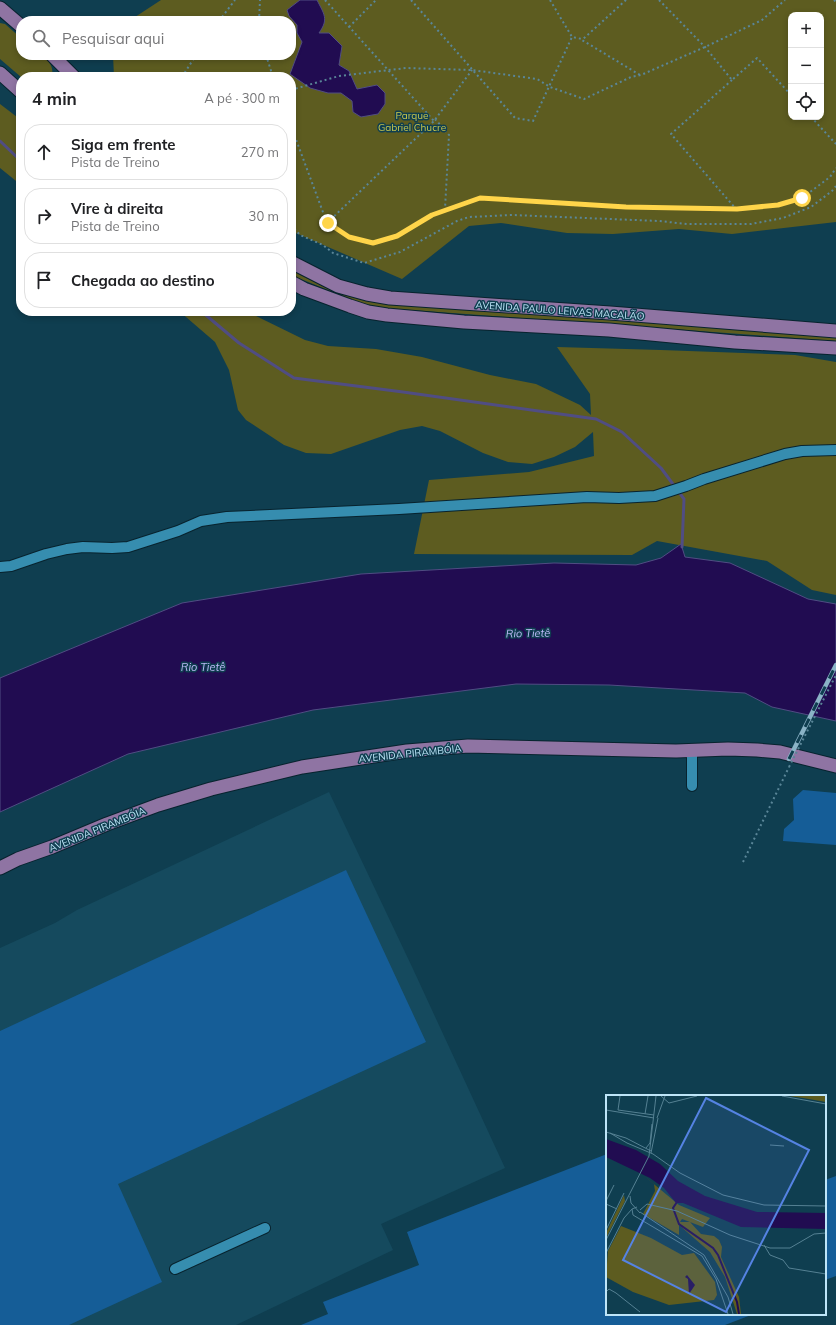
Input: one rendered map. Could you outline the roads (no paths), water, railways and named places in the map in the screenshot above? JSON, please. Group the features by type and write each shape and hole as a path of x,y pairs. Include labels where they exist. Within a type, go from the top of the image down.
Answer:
{"main road":[{"path":"0,8 16,22"},
{"path":"0,18 16,24"},
{"path":"55,60 61,71"},
{"path":"0,73 16,87"},
{"name":"AVENIDA PAULO LEIVAS MACALÃO","path":"296,265 338,286 367,294 390,298 610,313 836,331"},
{"name":"AVENIDA PAULO LEIVAS MACALÃO","path":"296,284 350,306 368,312 387,315 464,322 609,330 735,342 836,348"},
{"name":"AVENIDA PIRAMBÓIA","path":"0,868 18,859 52,847 107,824 158,805 211,789 302,767 407,751 468,746 669,751 728,749 757,750 780,752 836,766"}],"lane":[{"path":"0,567 11,566 46,554 67,549 83,547 128,547 178,531 201,521 227,517 399,509 587,497 619,498 655,496 785,454 802,451 836,450"},
{"path":"692,750 692,786"},
{"path":"175,1269 265,1228"}],"water":[{"path":"300,0 317,0 325,20 319,33 329,33 342,46 339,65 349,71 357,89 377,85 385,93 385,104 378,114 361,117 353,112 352,101 341,93 328,93 310,88 296,78 296,72 291,72 302,42 297,33 296,16 289,16 287,10"},
{"name":"Rio Tietê","path":"681,544 685,557 730,563 808,599 836,604 836,721 772,707 745,693 609,685 516,684 313,710 128,754 0,812 0,678 182,603 361,574 554,563 636,565 661,558"}],"waterway":[{"path":"0,141 16,156"},
{"path":"207,316 239,343 294,378 596,419 622,432 661,468 684,499 682,547"}],"railway":[{"path":"789,759 836,665"}],"park label":[{"name":"Parque Gabriel Chucre","path":"412,120"}]}
